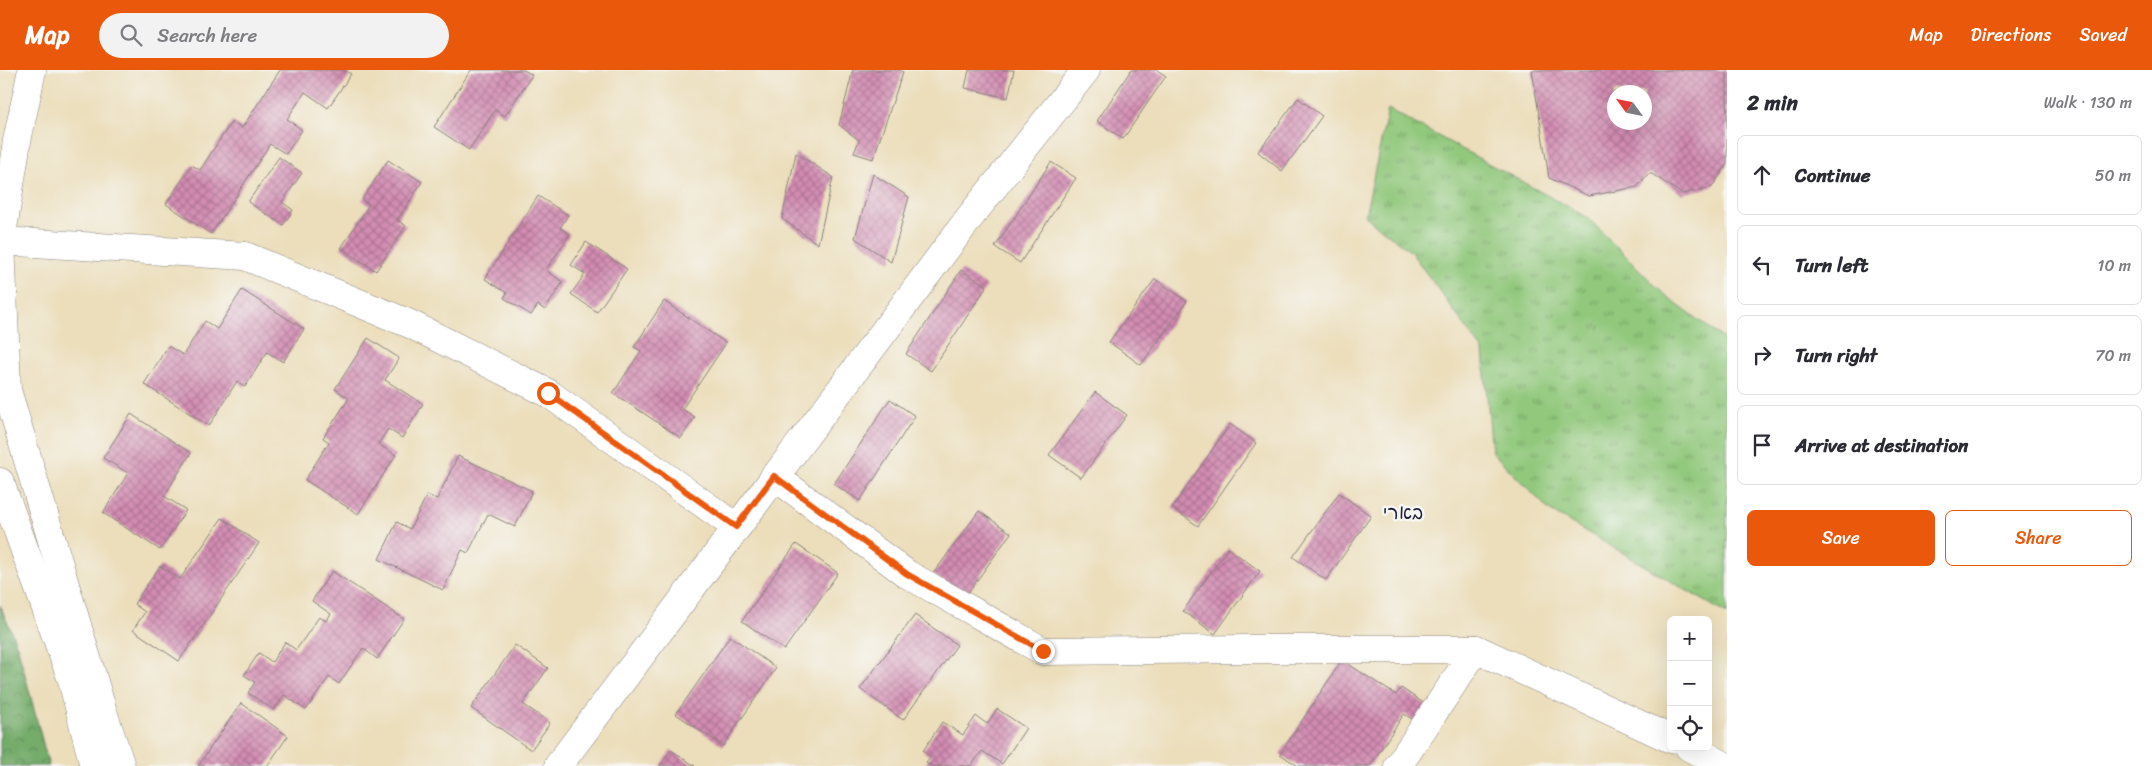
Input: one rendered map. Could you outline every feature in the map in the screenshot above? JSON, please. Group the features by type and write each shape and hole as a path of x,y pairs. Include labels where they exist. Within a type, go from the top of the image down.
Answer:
{"street":[{"path":"32,70 17,141 2,241 7,390 103,712 121,766"},
{"path":"558,766 970,217 1086,70"},
{"path":"2,241 244,256 410,324 548,393 736,527"},
{"path":"774,476 907,574 1043,651 1476,649 1667,737"},
{"path":"0,482 72,680 94,766"},
{"path":"1398,766 1476,649"},
{"path":"1695,751 1716,764"}],"green space":[{"path":"1388,109 1587,217 1668,298 1727,341 1727,614 1549,510 1492,452 1483,351 1411,252 1365,216"},
{"path":"0,605 18,648 49,766 0,766"}],"building":[{"path":"280,70 344,70 351,74 328,108 305,92 287,119 302,130 286,154 270,144 211,234 166,204 192,165 200,170 232,121 242,128"},
{"path":"471,70 524,70 532,75 505,116 495,110 469,150 434,127"},
{"path":"853,70 900,70 903,72 873,159 854,153 859,140 839,125"},
{"path":"969,70 1014,70 1008,98 965,88"},
{"path":"1131,70 1157,70 1166,76 1123,139 1097,121"},
{"path":"1532,70 1727,70 1727,164 1712,187 1682,194 1652,174 1648,174 1637,187 1589,196 1549,178"},
{"path":"1298,98 1322,116 1282,171 1258,152"},
{"path":"796,153 833,177 818,244 782,219"},
{"path":"279,157 302,173 282,202 293,210 283,225 248,202"},
{"path":"388,160 422,182 397,220 406,226 376,271 341,248 369,205 362,200"},
{"path":"1051,162 1076,178 1020,263 995,247"},
{"path":"873,174 909,197 891,262 855,238"},
{"path":"538,196 568,215 560,228 570,234 546,270 563,282 545,310 538,305 531,315 504,298 507,293 485,279"},
{"path":"586,242 627,269 597,312 571,294 585,274 571,265"},
{"path":"961,270 987,286 931,371 906,354"},
{"path":"1155,279 1187,301 1141,365 1109,342"},
{"path":"242,290 304,329 283,362 267,352 245,387 237,381 209,426 144,384 168,346 183,355 205,321 217,329"},
{"path":"664,301 726,343 682,409 695,417 681,438 613,393 641,351 634,347"},
{"path":"368,338 399,358 385,380 423,404 402,438 388,429 378,444 396,455 358,514 305,480 329,442 323,438 349,398 335,389"},
{"path":"1095,392 1127,415 1081,478 1049,455"},
{"path":"890,399 915,416 860,501 834,484"},
{"path":"131,414 191,453 164,496 186,510 160,550 103,513 128,473 103,458"},
{"path":"1230,424 1256,443 1198,526 1172,508"},
{"path":"458,456 532,491 515,527 488,514 468,553 462,550 443,590 379,559 397,522 410,529 427,495 437,499"},
{"path":"1339,493 1371,516 1326,580 1293,557"},
{"path":"979,511 1011,533 965,597 933,574"},
{"path":"222,518 259,543 179,661 133,630 145,612 134,604 160,566 180,579"},
{"path":"796,544 838,573 784,650 742,621"},
{"path":"1228,548 1260,571 1215,634 1183,611"},
{"path":"332,571 404,619 377,659 363,648 339,684 329,677 306,710 284,695 274,710 248,693 255,682 244,675 259,653 272,662 285,642 296,650 319,617 326,621 331,614 312,601"},
{"path":"915,615 957,645 903,720 860,689"},
{"path":"730,636 776,668 723,746 676,714"},
{"path":"515,645 548,668 523,704 550,723 531,750 471,708"},
{"path":"1342,660 1396,695 1401,688 1428,706 1417,722 1404,714 1370,766 1298,766 1280,754"},
{"path":"241,703 288,736 267,766 198,766"},
{"path":"997,709 1026,728 1002,764 982,751 971,766 931,766 926,763 931,757 923,751 942,722 963,735 976,716 987,724"},
{"path":"671,750 695,766 660,766"}],"district":[{"name":"בארי","path":"1403,512"}],"route":[{"path":"548,393 736,527 774,476 907,574 1043,651"}]}
